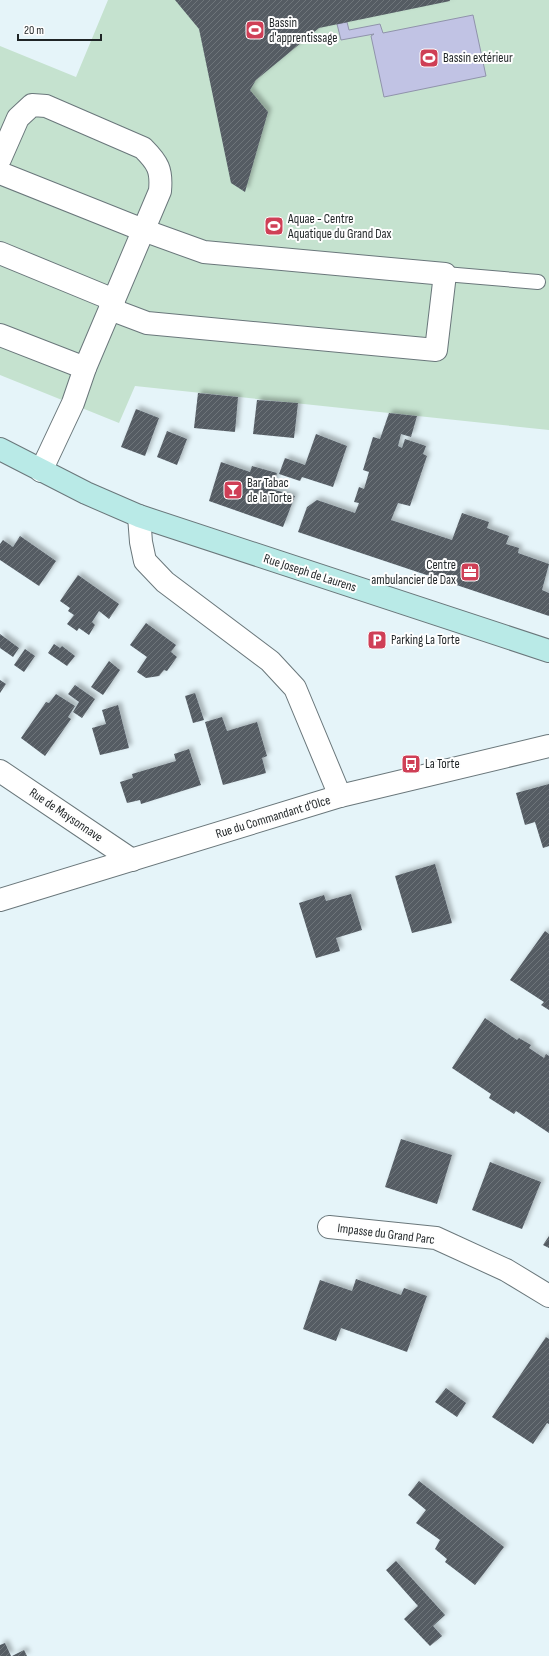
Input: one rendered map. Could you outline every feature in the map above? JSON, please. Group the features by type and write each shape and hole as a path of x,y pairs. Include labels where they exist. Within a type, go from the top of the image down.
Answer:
{"main road":[{"name":"Rue Joseph de Laurens","path":"0,450 41,471 139,516 549,651"}],"street":[{"path":"0,159 18,118 32,105 46,106 143,148 155,160 161,176 160,191 85,368 73,403 41,471"},
{"path":"0,173 143,230 204,252 445,274 436,350 147,323 112,304 0,253"},
{"path":"0,335 85,368"},
{"path":"139,516 140,542 145,561 165,582 270,661 284,674 295,688 326,759 340,796"},
{"name":"Rue du Commandant d'Olce","path":"0,900 340,796 549,746"},
{"name":"Rue de Maysonnave","path":"0,771 132,860"},
{"name":"Impasse du Grand Parc","path":"329,1227 436,1238 506,1270 549,1296"}],"lane":[{"path":"445,274 538,282"}],"green space":[{"name":"Aquae - Centre Aquatique du Grand Dax","path":"108,0 549,0 549,430 135,386 119,423 0,375 0,46 76,77"}],"water":[{"name":"Bassin extérieur","path":"473,15 486,76 384,97 371,36 374,34 341,40 337,24 347,22 349,30 380,24 383,33"}],"building":[{"path":"175,0 450,1 319,28 256,80 250,90 268,112 245,192 231,183 199,29"},
{"path":"198,393 238,397 235,432 194,428"},
{"path":"257,400 298,403 294,438 253,434"},
{"path":"136,409 159,418 145,456 121,447"},
{"path":"389,413 417,416 411,437 401,434 398,446 402,448 405,439 426,446 423,454 427,456 410,506 398,503 391,520 452,540 462,513 489,522 487,528 509,536 506,544 519,548 518,553 549,564 542,590 549,593 549,616 298,532 307,507 317,500 355,513 359,503 354,502 359,487 364,489 369,472 363,470 373,437 380,439"},
{"path":"167,431 187,439 177,465 157,457"},
{"path":"316,434 347,446 333,487 302,477 300,481 279,474 285,458 305,465"},
{"path":"221,462 250,472 252,466 277,473 272,489 295,496 283,527 209,501"},
{"path":"20,536 56,561 39,586 0,560 0,544 3,540 13,547"},
{"path":"78,575 119,604 109,619 99,611 92,622 95,625 89,635 79,628 77,631 67,624 74,615 68,611 70,608 60,601"},
{"path":"146,623 176,645 171,652 177,657 167,671 164,670 159,676 146,678 137,672 147,657 130,645"},
{"path":"0,634 19,648 13,657 0,648"},
{"path":"54,644 60,648 62,646 75,656 67,666 48,653"},
{"path":"25,649 35,656 24,672 14,665"},
{"path":"109,661 120,670 103,695 91,687"},
{"path":"0,680 6,684 0,693"},
{"path":"75,685 95,699 82,718 73,712 79,702 68,694"},
{"path":"195,693 204,720 193,723 185,696"},
{"path":"56,694 75,706 68,717 71,719 45,756 21,738 46,702 49,703"},
{"path":"118,705 129,748 100,755 92,728 106,724 102,710"},
{"path":"222,717 227,731 257,722 267,756 262,758 266,773 223,785 205,722"},
{"path":"189,749 201,785 141,804 140,800 127,803 120,782 133,778 132,774 176,761 174,754"},
{"path":"549,784 549,846 543,848 535,822 525,825 516,793"},
{"path":"435,864 452,923 412,933 395,876"},
{"path":"351,894 362,930 336,938 340,951 316,958 299,903 324,895 326,901"},
{"path":"545,931 549,934 549,1010 541,1005 544,1002 510,980"},
{"path":"485,1018 517,1040 519,1038 531,1045 529,1048 544,1058 546,1054 549,1056 549,1133 516,1111 514,1114 489,1098 491,1094 452,1068"},
{"path":"401,1139 452,1155 437,1204 385,1187"},
{"path":"490,1162 541,1182 522,1229 472,1210"},
{"path":"549,1236 549,1248 543,1245"},
{"path":"356,1279 401,1295 404,1288 427,1296 407,1352 341,1328 336,1341 303,1329 320,1280 352,1291"},
{"path":"546,1337 549,1339 549,1424 547,1423 533,1444 492,1417"},
{"path":"446,1388 466,1403 457,1417 435,1402"},
{"path":"419,1481 504,1547 475,1585 445,1562 447,1559 435,1549 440,1540 416,1523 426,1510 408,1495"},
{"path":"396,1561 445,1615 433,1626 442,1636 430,1646 404,1619 418,1606 386,1570"},
{"path":"5,1643 11,1656 0,1656 0,1645"},
{"path":"24,1650 27,1656 12,1656"}],"place":[{"name":"Bassin d'apprentissage","path":"255,30"},
{"name":"Bassin extérieur","path":"429,58"},
{"name":"Aquae - Centre Aquatique du Grand Dax","path":"274,226"},
{"name":"Bar Tabac de la Torte","path":"233,490"},
{"name":"Centre ambulancier de Dax","path":"470,572"},
{"name":"Parking La Torte","path":"377,640"},
{"name":"La Torte","path":"411,764"}]}
